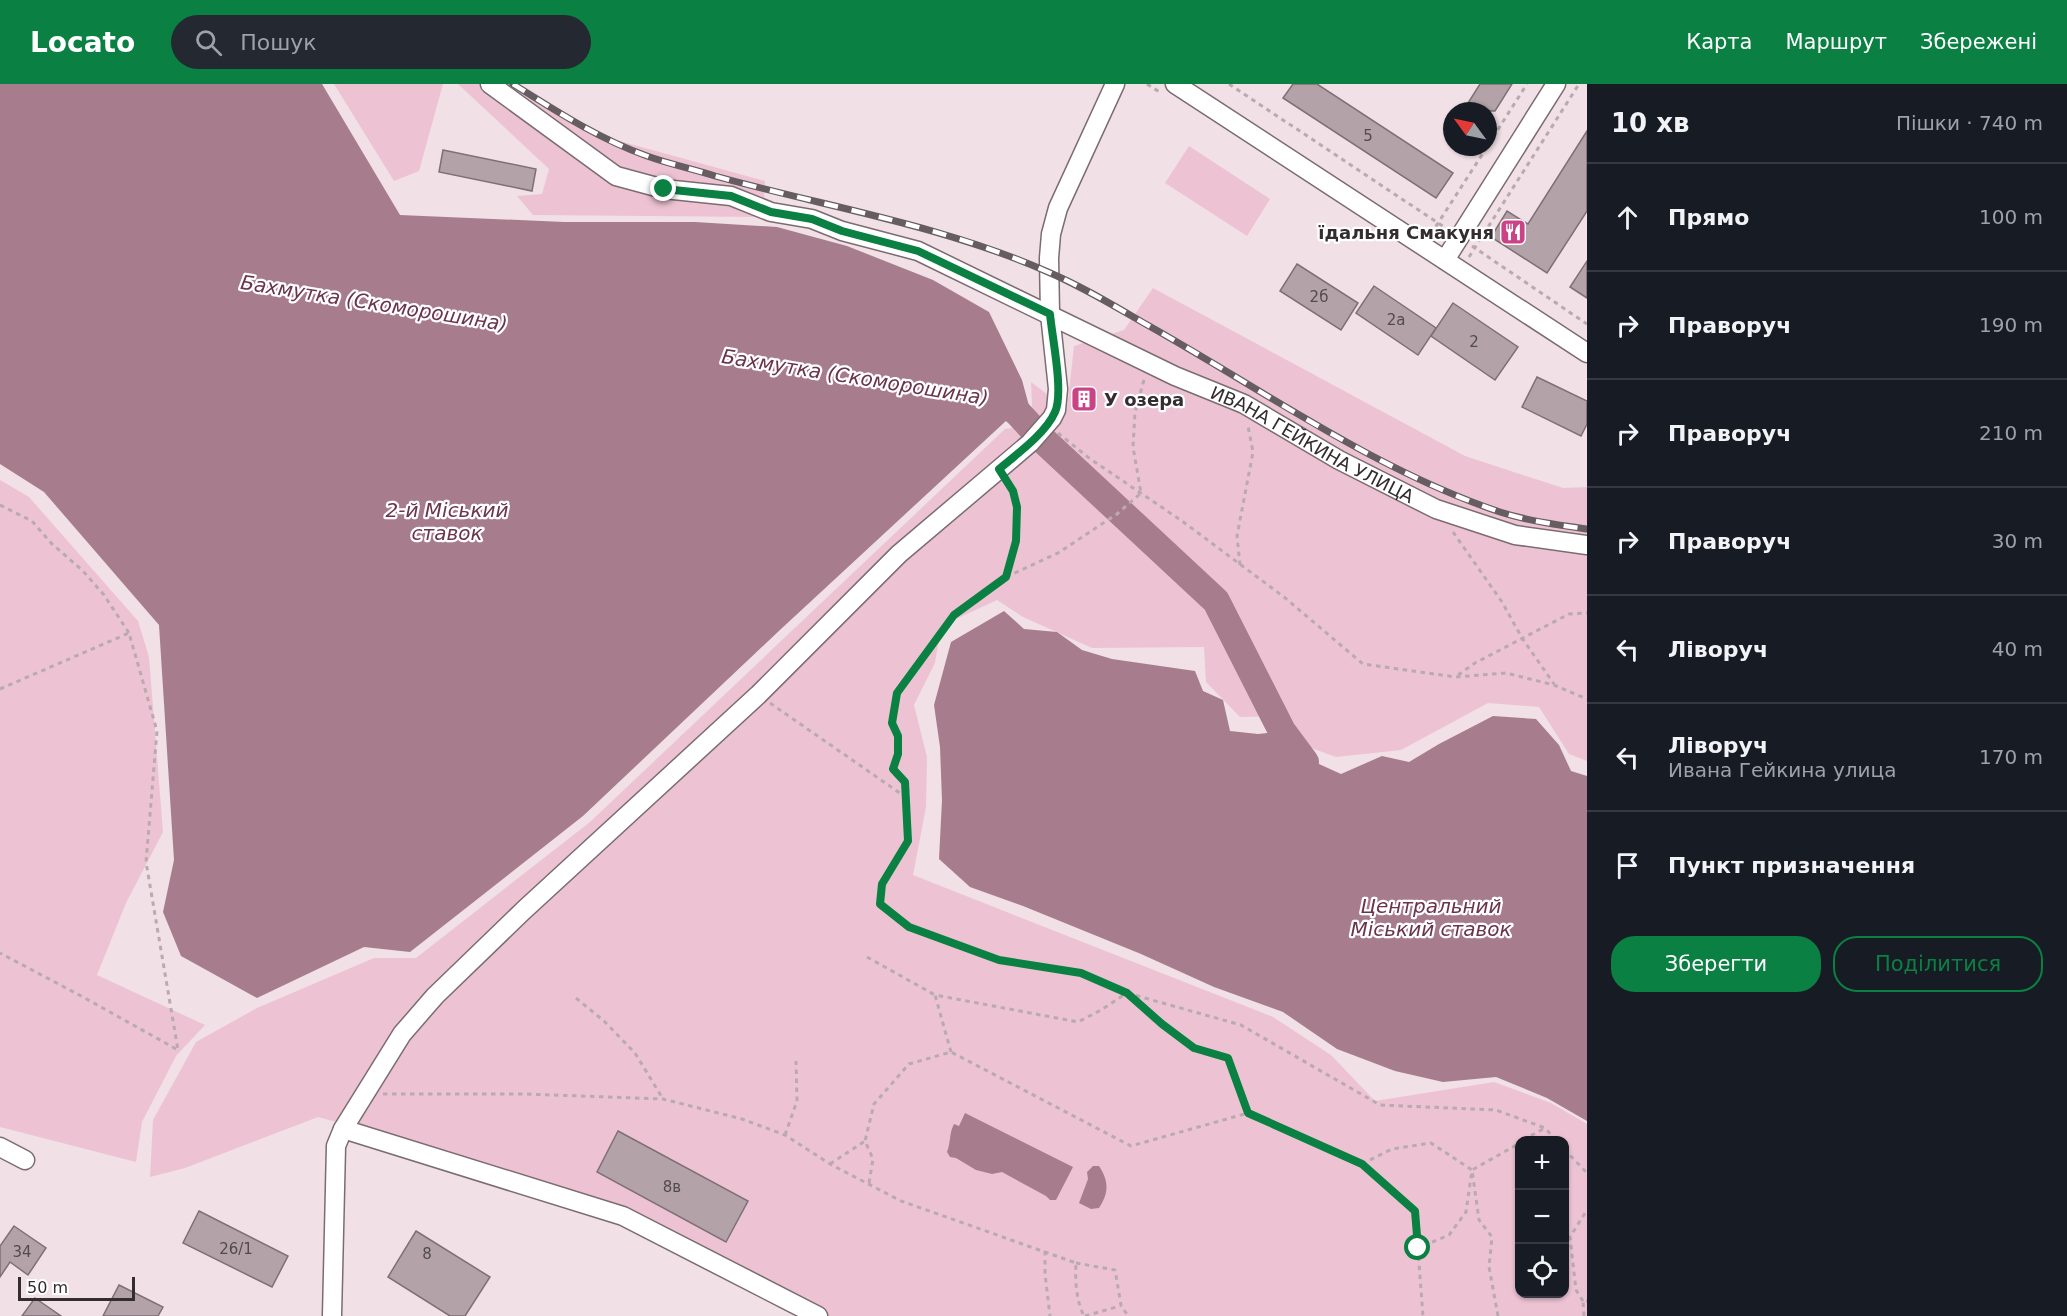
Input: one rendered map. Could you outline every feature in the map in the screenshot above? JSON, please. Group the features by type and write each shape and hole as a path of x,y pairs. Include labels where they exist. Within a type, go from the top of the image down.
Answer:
{"street":[{"name":"ИВАНА ГЕЙКИНА УЛИЦА","path":"490,84 616,176 664,189 731,196 771,212 812,219 842,231 918,251 1149,363 1244,404 1339,460 1436,509 1515,535 1587,545"},
{"path":"332,1316 340,1138 402,1034 435,996 524,910 758,695 899,554 1030,443 1047,425 1056,410 1058,399 1050,314 1051,234 1058,208 1115,84"},
{"path":"1175,84 1587,353"},
{"path":"1445,260 1556,84"},
{"path":"340,1138 623,1216 818,1316"},
{"path":"0,1147 25,1160"}],"path":[{"path":"1228,84 1587,324"},
{"path":"1497,130 1527,84"},
{"path":"1461,271 1579,84"},
{"path":"1424,246 1481,156"},
{"path":"1141,493 1133,447 1135,412 1149,363"},
{"path":"1240,566 1237,536 1253,452 1244,404"},
{"path":"1047,425 1089,458 1284,597 1363,664 1456,677 1506,673 1554,685 1587,699"},
{"path":"999,469 1013,491 1017,507 1016,541 1006,577"},
{"path":"1141,493 1117,514 1058,553 1006,577 954,615 897,693 892,723 898,736 898,754 893,769 905,782 908,841 882,884 880,904 909,927 999,960 1081,973 1127,993 1240,1025 1380,1105 1496,1110 1545,1128 1552,1136"},
{"path":"0,506 32,520 51,543 104,595 129,633 157,731 146,862 178,1050 84,996 0,953"},
{"path":"1436,509 1502,602 1522,638 1554,685"},
{"path":"1456,677 1475,663 1569,614 1587,613"},
{"path":"0,689 129,633"},
{"path":"758,695 907,798"},
{"path":"867,957 935,995 1078,1022 1127,993"},
{"path":"1127,993 1194,1048 1228,1058 1248,1113"},
{"path":"935,995 951,1052"},
{"path":"576,998 604,1021 635,1053 663,1100"},
{"path":"869,1183 873,1159 865,1141 874,1104 909,1064 951,1052 1131,1146 1248,1113 1362,1164 1415,1211 1423,1316"},
{"path":"784,1135 797,1101 795,1061"},
{"path":"365,1094 525,1094 663,1100 742,1119 784,1135 830,1164 901,1201 1076,1263 1115,1270 1121,1305 1128,1316"},
{"path":"1530,1136 1545,1128"},
{"path":"830,1164 865,1141"},
{"path":"1362,1164 1392,1149 1431,1143 1472,1170 1479,1220 1492,1237 1489,1267 1498,1316"},
{"path":"1472,1170 1515,1146"},
{"path":"1569,1154 1587,1173"},
{"path":"1418,1248 1449,1235 1466,1212 1472,1170"},
{"path":"1584,1316 1585,1301 1576,1290 1570,1237 1587,1210"},
{"path":"1045,1251 1050,1316"},
{"path":"1076,1263 1075,1282 1080,1309 1084,1316 1121,1305"}],"shaded area":[{"path":"334,84 443,84 419,171 394,181"},
{"path":"458,84 520,84 605,137 765,181 763,217 533,215 517,196 542,194 549,169"},
{"path":"1189,146 1270,199 1247,236 1165,183"},
{"path":"1153,288 1465,456 1563,488 1587,487 1587,761 1569,754 1539,707 1488,703 1401,750 1336,757 1311,748 1283,716 1240,717 1206,682 1204,647 1092,648 1023,617 997,600 941,626 935,663 914,705 927,757 926,807 913,875 1273,1017 1331,1055 1375,1101 1494,1082 1551,1103 1587,1124 1587,1316 796,1316 594,1211 365,1130 318,1117 185,1168 150,1177 153,1120 196,1042 257,1008 374,958 416,958 590,822 1005,429 1033,425 1031,382 1067,409 1074,346 1124,330"},
{"path":"0,480 29,497 138,621 149,657 163,832 126,903 97,975 205,1025 176,1056 142,1122 136,1162 0,1127"}],"water":[{"name":"2-й Міський ставок","path":"0,84 322,84 400,215 564,222 695,222 777,227 847,246 933,280 989,312 1022,380 1032,417 1028,425 1007,420 583,816 410,952 364,947 257,998 181,956 163,912 174,860 159,625 44,492 0,464"},
{"name":"Центральний Міський ставок","path":"1004,611 1024,629 1057,632 1082,650 1112,659 1195,671 1203,691 1223,700 1230,731 1258,734 1288,731 1308,759 1341,774 1382,756 1409,762 1493,716 1536,719 1559,745 1571,771 1587,776 1587,1121 1547,1098 1496,1077 1443,1082 1395,1071 1337,1049 1283,1012 1214,987 1141,954 970,887 939,859 942,800 940,747 934,705 951,642"},
{"path":"965,1113 1073,1167 1056,1200 1050,1200 1002,1172 992,1174 976,1170 950,1157 947,1152 952,1127 954,1124 959,1126"},
{"path":"1093,1166 1099,1166 1105,1177 1106,1192 1099,1208 1091,1209 1079,1203 1088,1179 1087,1172"}],"building":[{"path":"1293,84 1317,84 1453,173 1436,198 1283,98"},
{"path":"1480,84 1512,84 1497,108 1497,102 1469,102"},
{"path":"1587,131 1587,211 1547,273 1491,237 1507,211 1528,224"},
{"path":"443,150 536,169 532,191 439,172"},
{"path":"1587,261 1587,298 1570,287"},
{"path":"1297,264 1358,303 1341,330 1280,291"},
{"path":"1374,286 1436,328 1418,355 1356,313"},
{"path":"1453,303 1518,347 1495,380 1431,336"},
{"path":"1537,377 1587,401 1587,424 1581,436 1522,407"},
{"name":"У озера","path":"1092,391 1094,404 1075,407 1074,394"},
{"path":"618,1131 748,1201 726,1242 597,1172"},
{"path":"199,1211 288,1256 272,1287 183,1243"},
{"path":"14,1226 46,1248 28,1275 10,1262 0,1277 0,1246"},
{"path":"416,1231 490,1277 465,1316 450,1316 388,1277"},
{"path":"119,1285 163,1307 158,1316 103,1316"},
{"path":"35,1298 61,1316 22,1316"}],"waterway":[{"name":"Бахмутка (Скоморошина)","path":"1001,399 1216,601 1282,731 1305,762"}],"railway":[{"path":"513,84 595,133 647,156 757,187 926,229 1048,272 1107,302 1317,425 1407,473 1500,512 1587,529"}],"place":[{"name":"їдальня Смакуня","path":"1513,232"},
{"name":"У озера","path":"1084,399"}],"route":[{"path":"664,189 731,196 771,212 812,219 842,231 918,251 1050,314 1058,389 1056,410 1047,425 1030,443 999,469 1013,491 1017,507 1016,541 1006,577 954,615 897,693 892,723 898,736 898,754 893,769 905,782 908,841 882,884 880,904 909,927 999,960 1081,973 1127,993 1194,1048 1228,1058 1248,1113 1362,1164 1415,1211 1418,1248"}]}
